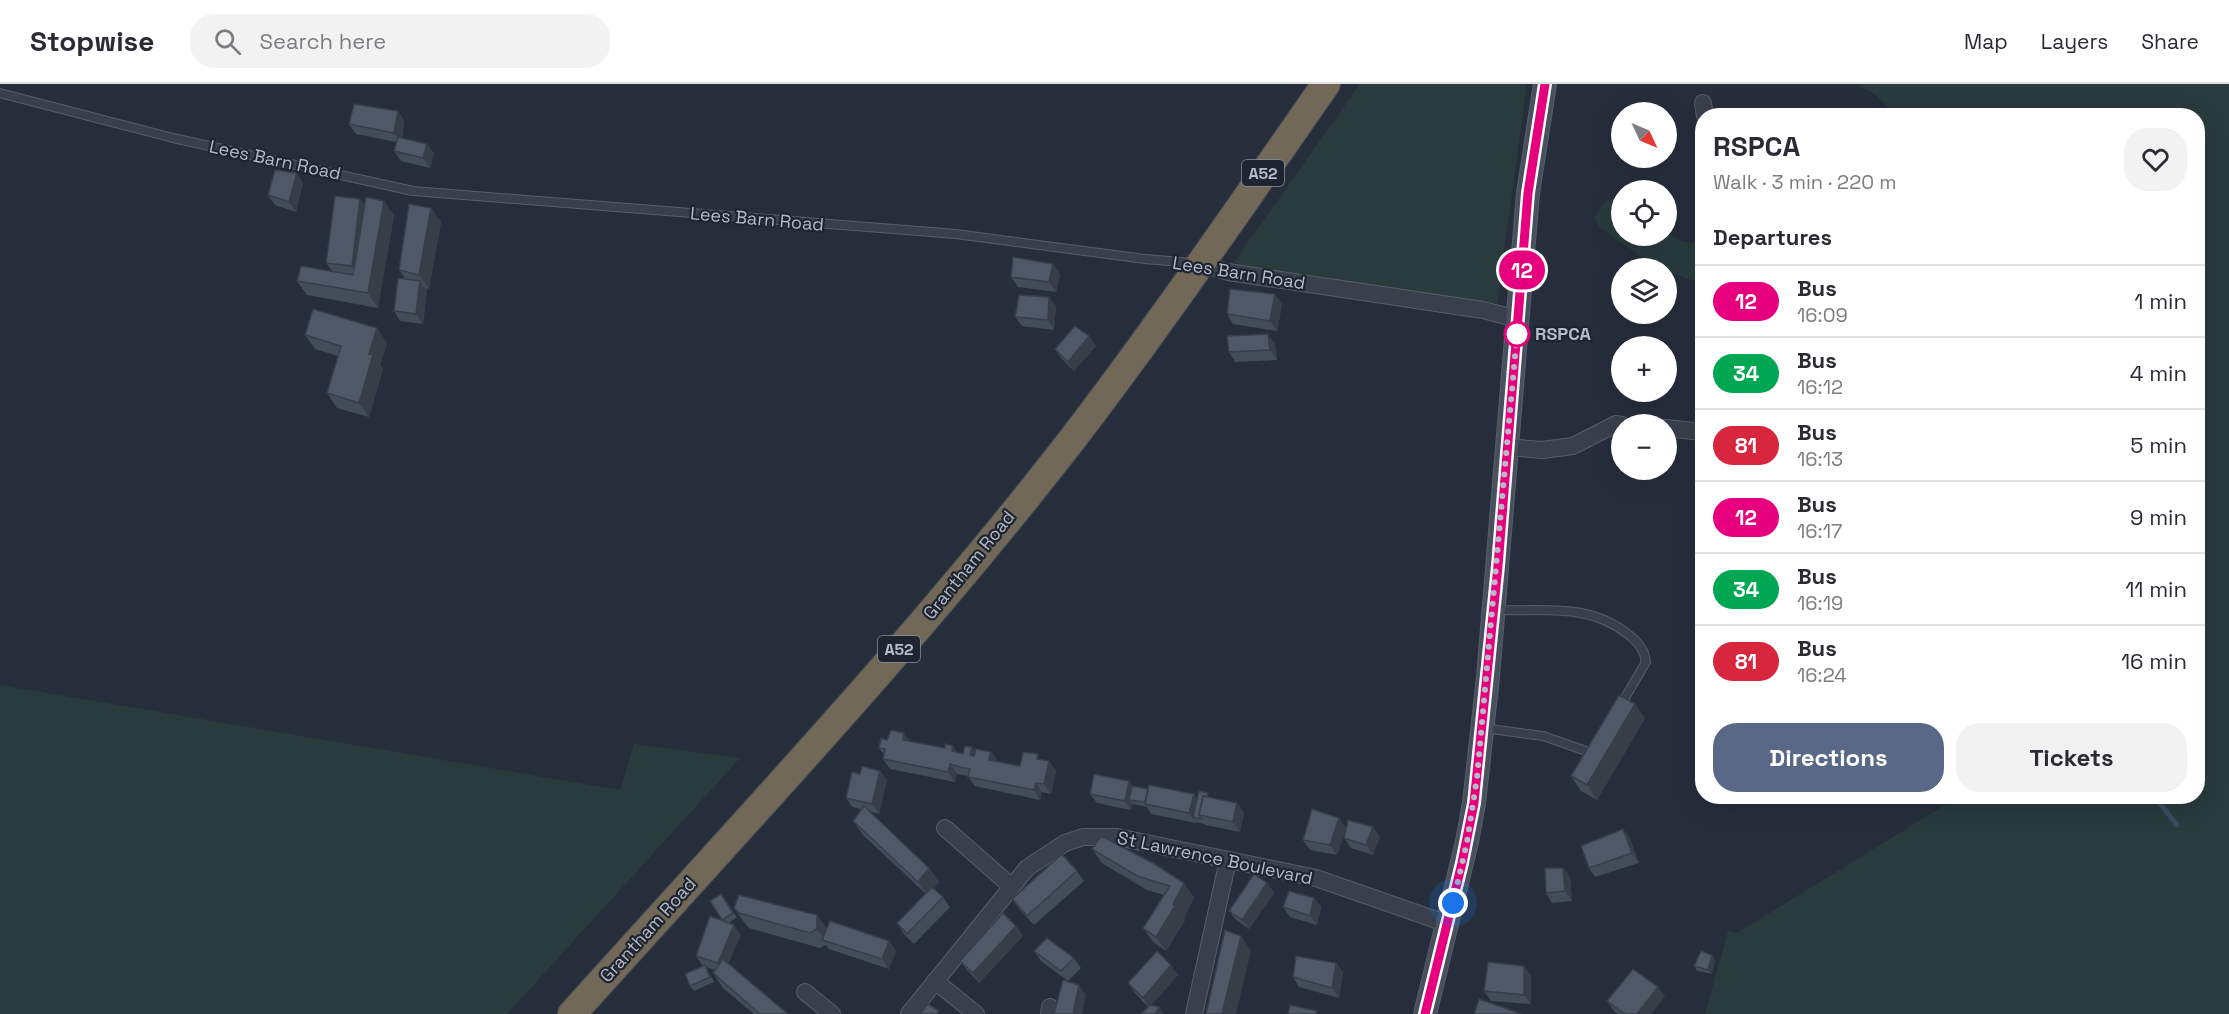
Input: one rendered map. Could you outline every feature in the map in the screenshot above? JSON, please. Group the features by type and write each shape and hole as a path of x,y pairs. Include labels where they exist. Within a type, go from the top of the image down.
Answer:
{"highway":[{"name":"Grantham Road","path":"572,1014 924,622 1073,438 1202,264 1326,84"}],"street":[{"path":"1425,1014 1467,842 1482,728 1494,610 1528,193 1545,84"},
{"name":"Lees Barn Road","path":"1202,264 1228,272 1483,310 1518,319"},
{"path":"1508,447 1542,450 1573,446 1611,427"},
{"path":"1677,429 1695,431"},
{"path":"945,828 1011,886"},
{"name":"St Lawrence Boulevard","path":"909,1014 1027,868 1052,850 1083,837 1117,837 1316,878 1448,924"},
{"path":"1194,1014 1228,861"},
{"path":"935,981 976,1014"},
{"path":"805,992 832,1014"}],"lane":[{"name":"Lees Barn Road","path":"0,93 173,138 413,191 956,234 1144,259 1202,264"},
{"path":"1494,610 1548,608 1577,611 1607,621 1633,638 1643,650 1646,662 1615,715"},
{"path":"1482,728 1543,736 1591,757 1598,744"}],"shaded area":[{"path":"1360,84 1527,84 1497,303 1251,271 1234,262"},
{"path":"1856,84 2229,84 2229,1014 1705,1014 1728,931 1737,933 1947,804 2205,804 2205,108 1889,108 1873,93"},
{"path":"1611,199 1611,236 1600,228 1595,218 1605,202"},
{"path":"1677,239 1695,244 1695,281 1677,275 1677,258 1643,258 1626,246 1677,246"},
{"path":"0,685 620,790 634,744 740,758 507,1014 0,1014"}],"building":[{"path":"354,104 398,111 394,133 349,124"},
{"path":"398,137 427,144 423,158 394,151"},
{"path":"275,170 297,173 289,202 268,195"},
{"path":"335,196 360,199 352,266 326,263"},
{"path":"366,197 384,201 368,293 297,281 301,266 353,275"},
{"path":"409,204 431,208 419,275 399,270"},
{"path":"1013,257 1053,264 1049,282 1011,277"},
{"path":"398,278 420,281 416,314 394,311"},
{"path":"1230,289 1275,294 1270,321 1227,314"},
{"path":"1019,295 1049,297 1048,320 1015,317"},
{"path":"313,309 377,328 369,354 373,355 359,403 327,393 341,346 305,335"},
{"path":"1075,326 1089,336 1068,362 1055,349"},
{"path":"1268,334 1270,350 1229,352 1227,336"},
{"path":"1619,695 1635,704 1587,785 1571,776"},
{"path":"891,730 904,733 903,740 945,748 945,744 953,746 952,751 963,754 965,746 972,747 970,755 974,756 976,749 991,752 989,760 1020,766 1023,752 1038,754 1037,759 1049,761 1044,784 1036,783 1034,790 968,777 970,769 950,764 948,772 883,759 885,749 879,748 881,738 887,740"},
{"path":"862,766 880,771 872,804 846,798 852,772 860,774"},
{"path":"1094,774 1129,781 1125,801 1090,794"},
{"path":"1149,785 1194,794 1189,813 1145,804"},
{"path":"1132,786 1148,789 1145,802 1129,800"},
{"path":"1199,791 1208,793 1207,797 1203,796 1199,815 1202,819 1193,817"},
{"path":"1203,796 1237,803 1233,822 1199,815"},
{"path":"864,806 929,868 918,882 853,821"},
{"path":"1312,809 1339,818 1330,845 1303,840"},
{"path":"1348,820 1373,827 1366,845 1344,838"},
{"path":"1623,829 1632,853 1589,868 1581,846"},
{"path":"1101,836 1153,863 1184,883 1173,904 1175,906 1156,937 1143,928 1170,886 1137,876 1092,849"},
{"path":"1062,854 1077,871 1027,916 1012,899"},
{"path":"1545,868 1563,868 1565,891 1546,893"},
{"path":"1254,874 1267,883 1242,920 1229,911"},
{"path":"932,887 943,897 907,934 897,923"},
{"path":"1289,891 1314,898 1310,916 1283,907"},
{"path":"721,894 733,913 722,920 710,901"},
{"path":"739,895 817,915 817,929 810,933 739,913 734,908"},
{"path":"1003,913 1016,926 973,973 960,961"},
{"path":"710,916 734,925 718,963 696,956"},
{"path":"830,921 889,941 882,959 822,940"},
{"path":"1225,930 1241,936 1222,1014 1206,1014"},
{"path":"1047,938 1074,958 1061,971 1034,951"},
{"path":"1157,951 1171,965 1143,998 1128,983"},
{"path":"1701,951 1712,955 1708,970 1694,966"},
{"path":"1296,956 1336,963 1332,988 1293,977"},
{"path":"723,959 788,1014 760,1014 713,973"},
{"path":"1488,962 1524,966 1524,995 1484,991"},
{"path":"705,965 710,977 690,986 685,974"},
{"path":"1633,969 1658,987 1637,1014 1625,1014 1607,1001"},
{"path":"1063,980 1079,985 1073,1014 1054,1014"},
{"path":"1479,999 1522,1014 1474,1014"},
{"path":"928,1004 939,1011 937,1014 920,1014"},
{"path":"1150,1005 1159,1007 1155,1014 1141,1014"},
{"path":"1290,1005 1317,1011 1316,1014 1288,1014"}],"waterway":[{"path":"2160,804 2177,825"}],"bus line":[{"name":"12","path":"1425,1014 1448,924 1474,803 1498,566 1528,193 1545,84"}],"place":[{"name":"RSPCA","path":"1517,334"}],"route":[{"path":"1453,903 1467,842 1477,778 1488,677 1517,334"}]}
